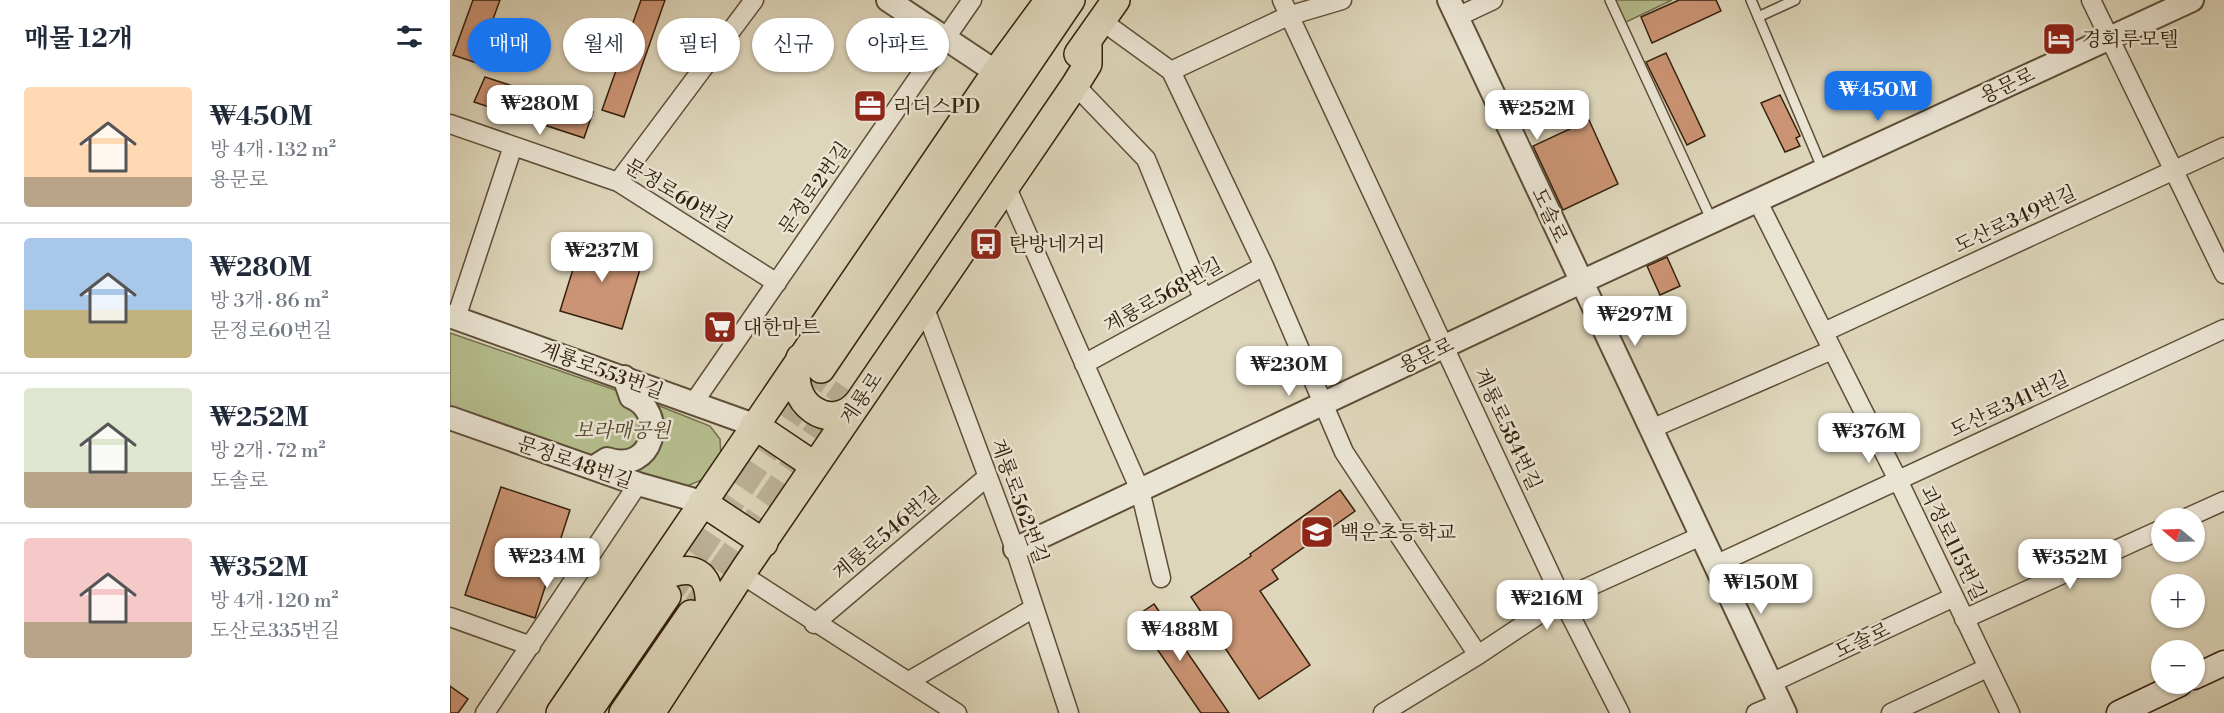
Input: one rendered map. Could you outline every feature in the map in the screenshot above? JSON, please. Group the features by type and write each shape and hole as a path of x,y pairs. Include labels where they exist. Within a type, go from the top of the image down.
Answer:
{"main road":[{"path":"854,393 855,407 838,414 820,413 810,408 796,388 795,376 811,362 996,72 1046,4 1061,0"},
{"path":"587,713 657,590 702,502 754,424 811,362 1071,0"},
{"name":"계룡로","path":"854,393 924,306 1007,188 1088,64 1102,20"},
{"name":"계룡로","path":"623,713 699,620 741,574 764,543 815,466 854,393 1102,20"},
{"path":"754,424 815,466"},
{"path":"702,502 764,543"},
{"path":"560,713 676,569 695,572 709,586 711,596 699,620"},
{"name":"계룡로","path":"651,713 699,620"},
{"path":"2205,672 2224,663"},
{"path":"2119,713 2159,694"}],"street":[{"path":"618,182 754,0"},
{"path":"888,0 915,18"},
{"name":"문정로2번길","path":"949,34 972,0"},
{"path":"1171,71 1285,8 1342,0"},
{"path":"1453,8 1493,0"},
{"path":"2091,0 2107,39 2224,274"},
{"name":"용문로","path":"1015,549 1581,282 2192,0"},
{"name":"계룡로584번길","path":"1285,8 1562,599 1620,713"},
{"name":"도솔로","path":"1453,8 1783,708"},
{"path":"1102,20 1171,71 1264,266 1344,452 1479,655"},
{"path":"949,40 996,72"},
{"name":"문정로2번길","path":"694,402 923,72"},
{"path":"1075,85 1146,159 1203,298"},
{"name":"문정로60번길","path":"450,124 618,182 777,283"},
{"path":"453,317 513,146"},
{"name":"도산로349번길","path":"1824,332 2224,147"},
{"path":"1007,188 1140,490 1161,578"},
{"name":"괴정로115번길","path":"1757,200 1898,480 2010,713"},
{"name":"계룡로568번길","path":"1084,364 1264,266"},
{"name":"계룡로562번길","path":"924,306 1015,549 1069,713"},
{"name":"계룡로553번길","path":"453,317 754,424"},
{"name":"도산로341번길","path":"1715,565 2224,330"},
{"path":"1651,429 1832,350"},
{"path":"593,469 607,459 621,464 636,460 648,446 653,429 649,413 641,401 631,397 624,377"},
{"name":"문정로48번길","path":"450,418 593,469 702,502"},
{"name":"계룡로546번길","path":"814,624 987,477"},
{"path":"485,713 638,484"},
{"path":"2205,510 2224,501"},
{"path":"1964,619 2151,534"},
{"path":"1391,711 1562,599 1701,536"},
{"path":"741,574 814,624 909,681 957,713"},
{"name":"도솔로","path":"1771,683 1954,597"},
{"path":"909,681 1034,608"},
{"path":"450,617 531,646"},
{"path":"1891,713 1987,668"},
{"path":"1756,713 1783,708"}],"lane":[{"path":"1610,0 1712,221"},
{"path":"1751,0 1823,170"},
{"path":"1758,17 1795,0"}],"green space":[{"path":"1614,0 1672,0 1624,23"},
{"name":"보라매공원","path":"450,333 647,401 710,426 720,439 721,457 709,477 687,486 675,484 450,406"}],"building":[{"path":"473,0 500,0 493,18 468,18 468,60 453,55"},
{"path":"641,0 665,0 645,57 645,18 635,18"},
{"path":"1679,0 1716,0 1721,11 1652,43 1641,17"},
{"path":"1666,53 1705,136 1687,145 1646,62"},
{"path":"615,72 640,72 624,117 602,110"},
{"path":"485,77 593,112 584,138 474,102"},
{"path":"1780,95 1800,136 1796,138 1800,146 1785,152 1761,103"},
{"path":"1589,120 1618,184 1563,210 1533,146"},
{"path":"583,237 644,256 622,329 560,311"},
{"path":"1667,257 1680,286 1660,295 1647,266"},
{"path":"501,487 570,510 535,618 465,595"},
{"path":"1340,490 1355,511 1272,570 1278,579 1260,591 1310,665 1259,699 1191,597"},
{"path":"1154,604 1229,713 1201,713 1135,617"},
{"path":"450,686 468,699 458,713 450,713"}],"tunnel":[{"path":"672,589 821,369"},
{"path":"697,606 847,389"}],"place":[{"name":"경회루모텔","path":"2059,39"},
{"name":"리더스PD","path":"870,106"},
{"name":"탄방네거리","path":"986,244"},
{"name":"대한마트","path":"720,327"},
{"name":"백운초등학교","path":"1317,532"}]}
